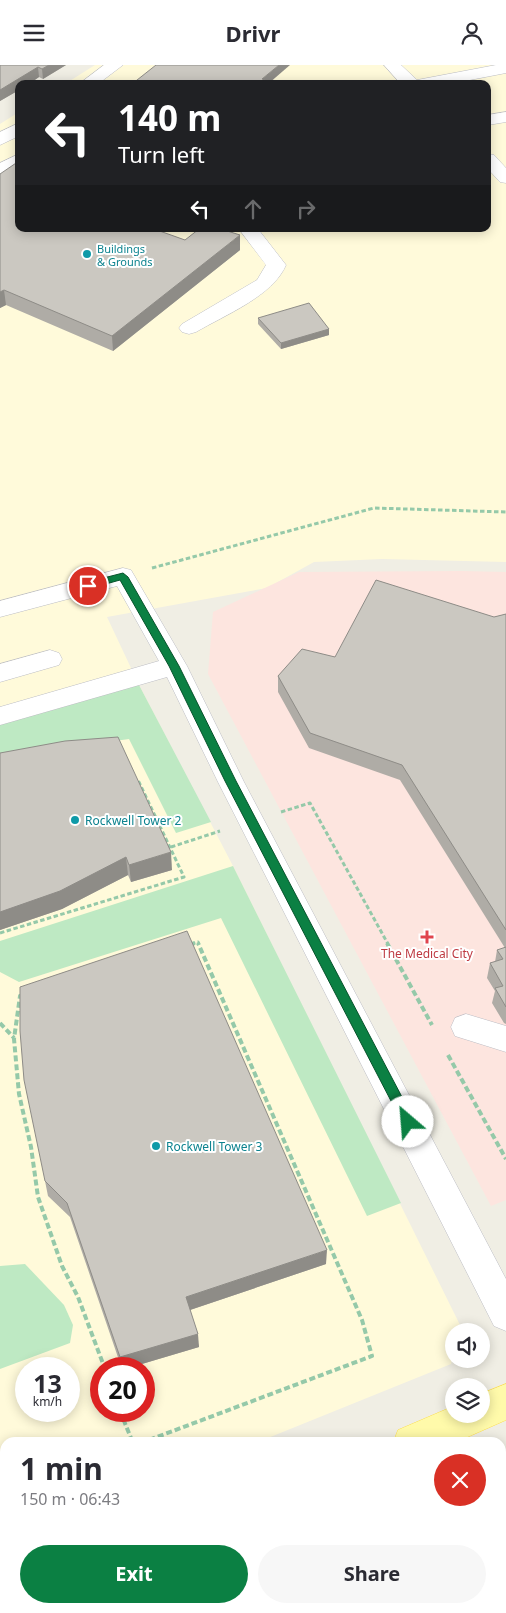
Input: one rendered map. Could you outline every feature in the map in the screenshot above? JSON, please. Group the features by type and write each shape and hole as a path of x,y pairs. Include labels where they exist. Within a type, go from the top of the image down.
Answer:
{"main road":[{"path":"490,1409 506,1402"},
{"path":"425,1437 457,1423"}],"street":[{"path":"93,80 115,65"},
{"path":"392,65 406,80"},
{"path":"443,80 506,68"},
{"path":"491,120 506,117"},
{"path":"0,141 15,131"},
{"path":"0,147 15,153"},
{"path":"0,171 15,162"},
{"path":"491,162 506,178"},
{"path":"189,327 264,283 272,275 276,265 250,232"},
{"path":"0,609 123,577 174,666 506,1314"},
{"path":"0,673 50,659"},
{"path":"0,716 174,666"},
{"path":"466,1027 506,1039"}],"path":[{"path":"123,577 374,508 506,512"},
{"path":"0,933 184,877 136,776"},
{"path":"171,847 310,803 436,1031"},
{"path":"157,1437 372,1356 362,1320 198,942 180,947"},
{"path":"29,993 20,996 14,1039 19,1094 31,1147 38,1197 62,1266 78,1297 100,1357"},
{"path":"0,1023 14,1039"},
{"path":"445,1048 506,1159"},
{"path":"124,1422 130,1437"}],"shaded area":[{"path":"95,65 506,65 506,562 382,559 314,562 267,588 107,617 139,685 233,866 459,1323 445,1323 445,1366 270,1437 0,1437 0,124 15,115 15,232 491,232 491,80 71,80"},
{"name":"The Medical City","path":"299,572 506,572 506,1200 491,1206 208,674 213,612"}],"green space":[{"path":"139,685 211,822 176,833 129,739 0,757 0,725"},
{"path":"233,866 401,1203 367,1216 221,918 19,982 0,972 0,941"},
{"path":"25,1264 64,1305 73,1325 70,1343 32,1357 15,1357 15,1363 0,1369 0,1266"}],"building":[{"path":"0,65 49,65 42,69 38,67 0,90"},
{"path":"156,65 279,65 262,79 265,80 137,80"},
{"name":"Buildings & Grounds","path":"15,164 15,232 162,232 185,240 195,232 230,232 240,235 112,336 4,290 0,292 0,174"},
{"path":"309,303 329,329 281,343 258,318"},
{"path":"376,580 494,617 506,614 506,930 402,765 310,733 278,676 302,649 335,657"},
{"name":"Rockwell Tower 2","path":"118,737 171,852 129,865 126,857 60,891 0,912 0,753 65,741"},
{"name":"Rockwell Tower 3","path":"187,931 327,1250 186,1297 198,1334 120,1357 67,1203 45,1181 24,1080 20,1031 20,987"},
{"path":"506,947 506,1007 495,988 503,986 490,963 503,959 497,950"}],"place":[{"name":"Buildings & Grounds","path":"87,254"},
{"name":"Rockwell Tower 2","path":"75,820"},
{"name":"The Medical City","path":"427,937"},
{"name":"Rockwell Tower 3","path":"156,1146"}],"route":[{"path":"88,586 123,577 174,666 231,781 408,1122"}]}
